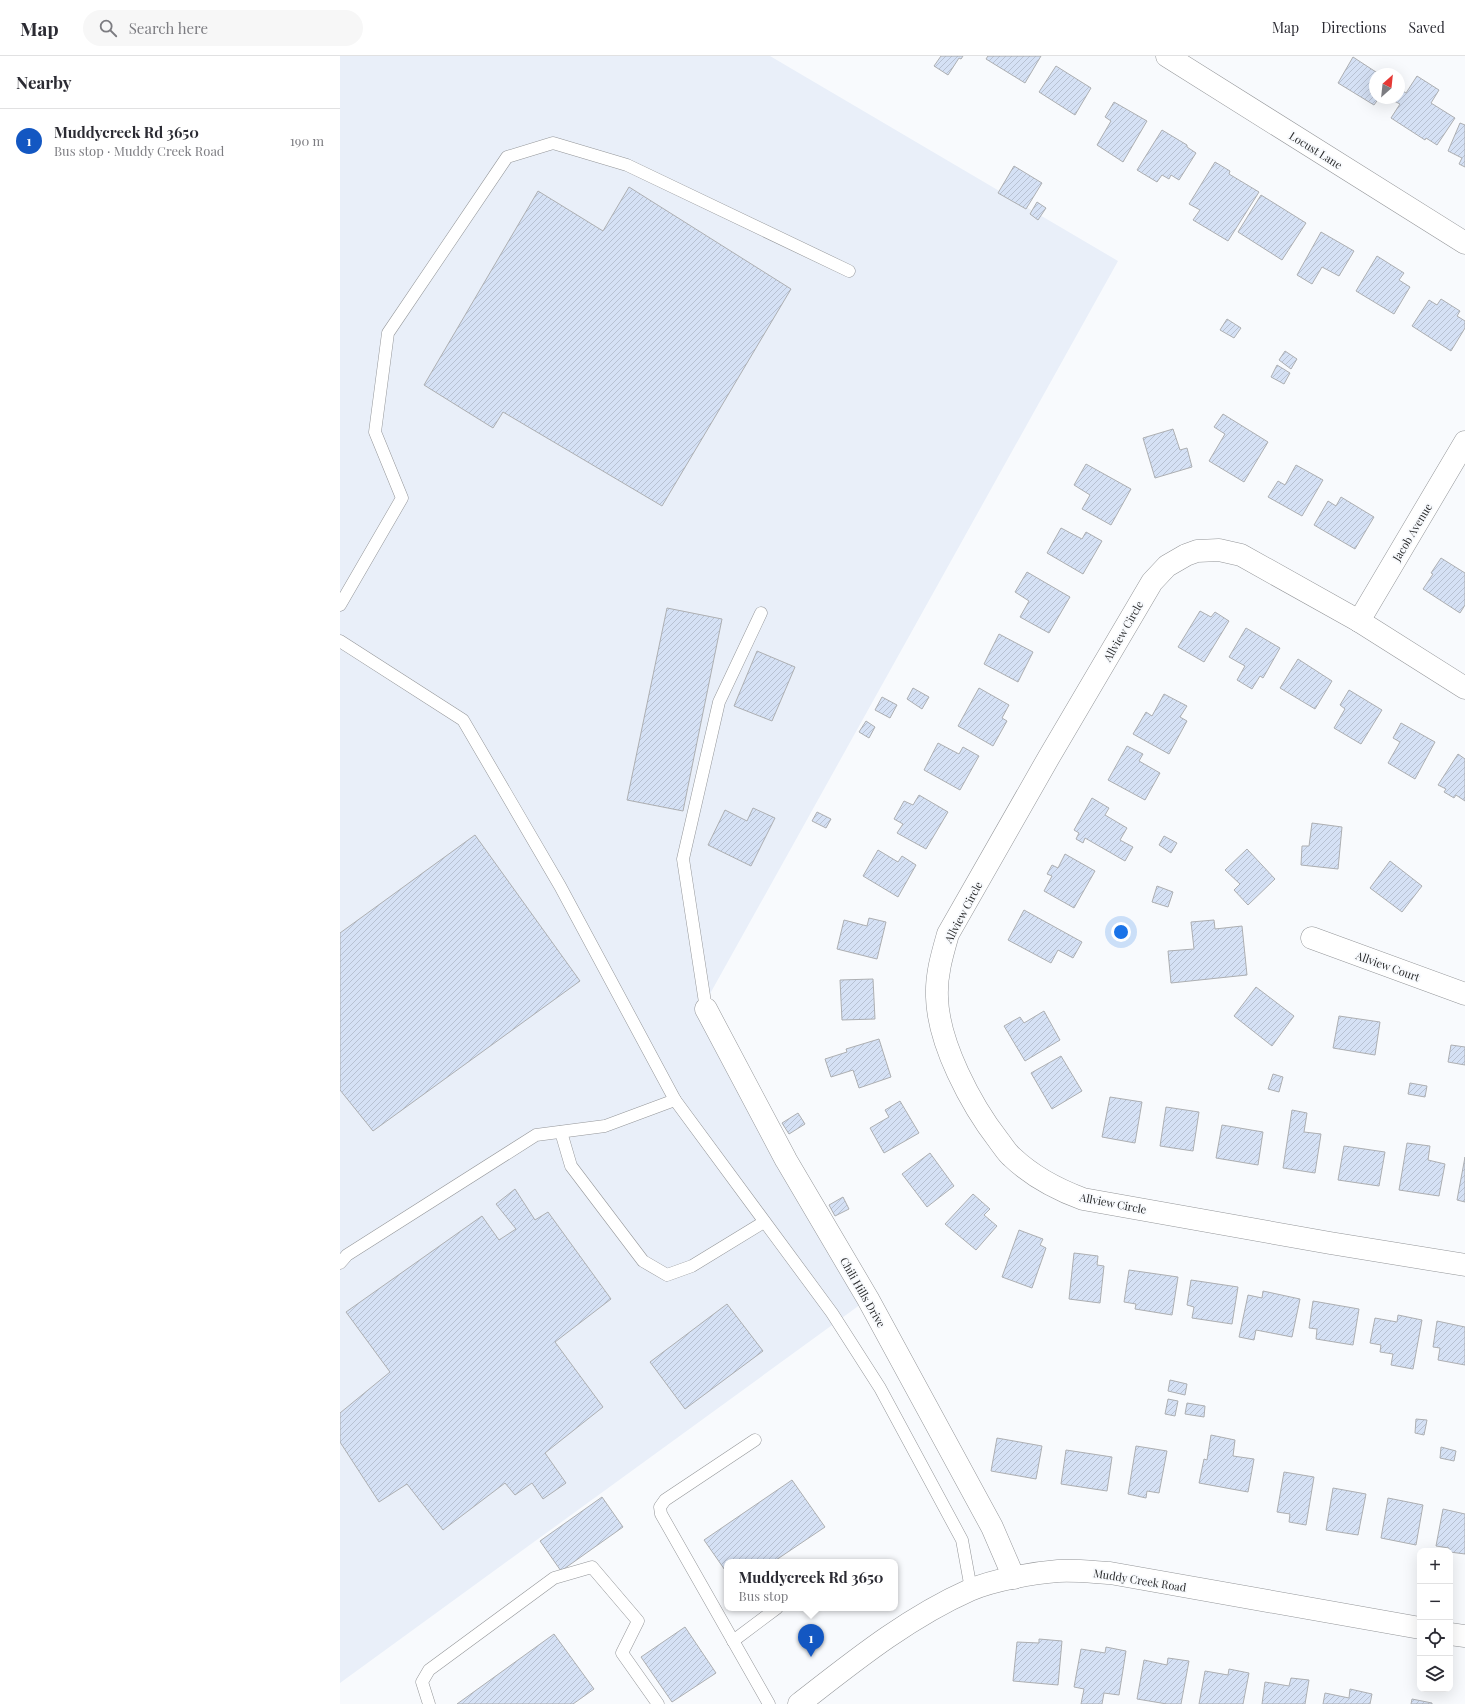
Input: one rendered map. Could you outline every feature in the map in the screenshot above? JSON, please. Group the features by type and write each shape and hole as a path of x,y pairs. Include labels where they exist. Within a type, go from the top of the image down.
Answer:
{"street":[{"name":"Locust Lane","path":"1167,56 1465,243"},
{"name":"Jacob Avenue","path":"1359,621 1465,442"},
{"name":"Allview Circle","path":"1465,688 1359,621 1241,555 1220,550 1197,551 1186,555 1167,566 1152,582 1049,756 948,934 939,965 937,997 941,1029 961,1079 988,1126 1011,1157 1039,1180 1060,1191 1083,1199 1330,1243 1465,1265"},
{"name":"Allview Court","path":"1312,938 1465,994"},
{"name":"Chili Hills Drive","path":"706,1010 786,1160 868,1299 992,1527 1014,1578"},
{"name":"Muddy Creek Road","path":"799,1704 854,1661 921,1614 971,1589 1014,1578 1060,1571 1110,1573 1417,1627"},
{"path":"1453,1634 1465,1636"}],"lane":[{"path":"340,605 402,498 375,432 388,333 507,157 553,143 627,165 849,271"},
{"path":"706,1010 683,859 719,702 761,612"},
{"path":"340,641 463,720 560,886 675,1100 832,1313 880,1388 962,1540 971,1589"},
{"path":"340,1263 347,1255 536,1135 605,1126 675,1100"},
{"path":"561,1132 571,1166 643,1261 667,1275 692,1266 764,1222"},
{"path":"755,1440 665,1500 660,1507 661,1514 769,1704"},
{"path":"429,1704 422,1682 429,1670 554,1578 592,1567 638,1621 622,1653 658,1704"},
{"path":"733,1640 774,1611"}],"shaded area":[{"path":"340,56 770,56 1118,261 711,992 706,1009 868,1299 340,1683"}],"building":[{"path":"941,56 963,56 961,59 959,58 948,75 934,66"},
{"path":"988,56 1041,56 1025,83 986,59"},
{"path":"1353,57 1370,68 1369,102 1338,83"},
{"path":"1056,66 1091,88 1075,115 1039,92"},
{"path":"1417,76 1439,90 1431,103 1455,118 1437,145 1426,138 1425,140 1391,118 1400,104 1405,104 1406,93"},
{"path":"1114,102 1147,121 1123,162 1097,145 1111,121 1105,117"},
{"path":"1460,123 1465,125 1465,167 1459,164 1462,158 1448,151"},
{"path":"1162,130 1187,145 1187,147 1196,153 1179,180 1171,175 1169,179 1162,175 1157,182 1137,170"},
{"path":"1215,162 1230,171 1229,174 1259,192 1228,241 1193,220 1200,210 1189,204"},
{"path":"1014,166 1042,183 1026,209 998,193"},
{"path":"629,187 791,289 662,506 503,412 493,428 424,385 538,191 603,231"},
{"path":"1261,195 1306,223 1282,260 1238,232"},
{"path":"1037,202 1046,208 1038,220 1030,214"},
{"path":"1321,232 1354,251 1339,276 1322,267 1312,284 1297,275"},
{"path":"1377,256 1404,273 1399,280 1410,287 1394,314 1356,291"},
{"path":"1441,299 1460,311 1457,316 1465,321 1465,328 1451,351 1412,326 1429,300 1437,305"},
{"path":"1227,319 1241,328 1234,338 1220,330"},
{"path":"1285,351 1297,359 1291,369 1279,360"},
{"path":"1277,365 1290,373 1284,384 1271,377"},
{"path":"1223,414 1268,442 1244,482 1209,461 1225,434 1214,427"},
{"path":"1173,429 1180,450 1187,448 1192,467 1155,478 1143,438"},
{"path":"1086,464 1131,489 1111,525 1082,509 1090,495 1074,485"},
{"path":"1296,465 1323,480 1302,516 1268,497 1278,481 1285,485"},
{"path":"1341,497 1374,517 1355,549 1314,525 1328,501 1336,506"},
{"path":"1061,528 1082,539 1086,532 1102,541 1083,574 1047,553"},
{"path":"1441,558 1465,573 1465,605 1460,613 1423,589"},
{"path":"1027,572 1070,597 1049,633 1020,617 1029,601 1015,592"},
{"path":"667,608 722,619 683,811 627,800"},
{"path":"1200,611 1211,617 1215,612 1229,621 1204,662 1178,647"},
{"path":"1246,628 1280,648 1263,678 1260,676 1252,689 1237,680 1245,666 1229,657"},
{"path":"999,634 1033,652 1018,682 984,664"},
{"path":"757,651 795,667 772,721 734,706"},
{"path":"1298,659 1332,681 1315,709 1280,688"},
{"path":"913,688 929,697 922,709 907,699"},
{"path":"979,688 1009,705 1002,718 1007,721 993,746 958,726"},
{"path":"1349,690 1382,710 1361,744 1334,728 1345,709 1340,705"},
{"path":"1164,694 1187,706 1180,717 1187,721 1169,754 1133,734 1146,712 1152,716"},
{"path":"882,697 897,705 890,718 875,710"},
{"path":"866,721 875,727 869,738 859,732"},
{"path":"1401,723 1435,742 1415,779 1388,763 1400,742 1393,738"},
{"path":"938,743 959,754 963,747 979,756 960,790 924,770"},
{"path":"1127,746 1143,754 1139,761 1160,773 1145,800 1108,780"},
{"path":"1458,754 1465,759 1465,801 1456,795 1454,798 1444,792 1446,789 1438,785"},
{"path":"919,795 948,812 926,849 897,833 903,824 894,819 904,801 913,805"},
{"path":"1092,798 1109,808 1105,815 1127,828 1120,840 1133,847 1125,861 1085,838 1083,843 1076,839 1079,833 1074,830"},
{"path":"753,808 775,818 751,866 708,845 725,810 747,821"},
{"path":"817,812 831,819 826,828 812,821"},
{"path":"1312,823 1342,827 1338,869 1301,865 1302,846 1309,846"},
{"path":"475,835 580,981 373,1131 340,1090 340,933"},
{"path":"1164,836 1177,843 1171,853 1159,845"},
{"path":"1247,849 1275,879 1248,905 1234,890 1240,884 1225,870"},
{"path":"878,850 898,862 902,856 916,865 898,897 863,876"},
{"path":"1065,854 1095,871 1074,908 1044,891 1052,876 1047,874 1052,865 1058,868"},
{"path":"1390,861 1422,886 1402,912 1370,888"},
{"path":"1157,886 1173,892 1168,907 1152,902"},
{"path":"1024,910 1082,942 1073,958 1058,950 1051,963 1008,940"},
{"path":"869,918 886,922 877,959 837,949 844,920 867,926"},
{"path":"1214,920 1215,929 1242,926 1247,975 1171,983 1168,951 1194,949 1191,922"},
{"path":"873,979 875,1019 842,1020 840,980"},
{"path":"1256,987 1294,1016 1272,1046 1234,1016"},
{"path":"1044,1011 1060,1040 1025,1061 1004,1026 1020,1017 1024,1023"},
{"path":"1339,1016 1380,1022 1375,1055 1333,1048"},
{"path":"879,1039 891,1077 859,1088 853,1070 831,1077 825,1059 847,1052 846,1049"},
{"path":"1451,1045 1465,1047 1465,1065 1448,1062"},
{"path":"1061,1056 1082,1091 1052,1109 1031,1073"},
{"path":"1273,1074 1283,1077 1279,1092 1268,1089"},
{"path":"1410,1083 1427,1086 1425,1097 1408,1094"},
{"path":"1110,1097 1142,1102 1135,1143 1102,1137"},
{"path":"900,1101 919,1133 884,1153 870,1128 889,1117 885,1110"},
{"path":"1166,1107 1199,1112 1193,1151 1160,1146"},
{"path":"1292,1110 1307,1113 1304,1132 1321,1134 1315,1173 1283,1168"},
{"path":"798,1113 805,1124 789,1134 782,1123"},
{"path":"1222,1125 1263,1132 1258,1165 1216,1158"},
{"path":"1407,1143 1430,1146 1428,1160 1445,1164 1439,1196 1399,1190"},
{"path":"1344,1146 1385,1152 1379,1186 1338,1180"},
{"path":"930,1153 954,1186 927,1207 902,1174"},
{"path":"1465,1157 1465,1202 1457,1200"},
{"path":"515,1189 535,1220 548,1212 611,1299 555,1342 603,1407 545,1453 566,1483 543,1499 532,1483 515,1495 505,1483 443,1530 407,1484 379,1502 340,1442 340,1413 390,1372 346,1312 482,1216 499,1240 516,1229 496,1204"},
{"path":"973,1194 990,1209 984,1215 997,1226 976,1250 945,1224"},
{"path":"843,1197 849,1209 835,1216 829,1205"},
{"path":"1019,1230 1043,1239 1040,1245 1046,1248 1032,1288 1002,1277"},
{"path":"1074,1253 1098,1256 1097,1265 1104,1266 1100,1303 1069,1299"},
{"path":"1129,1270 1178,1277 1172,1315 1135,1309 1136,1304 1124,1302"},
{"path":"1191,1280 1238,1287 1232,1324 1192,1318 1194,1307 1187,1305"},
{"path":"1263,1291 1300,1299 1292,1337 1256,1330 1254,1340 1239,1337 1248,1295 1262,1298"},
{"path":"1313,1301 1359,1309 1353,1345 1316,1339 1317,1329 1309,1328"},
{"path":"727,1304 763,1351 685,1409 650,1362"},
{"path":"1398,1315 1422,1320 1413,1369 1391,1365 1393,1354 1380,1352 1381,1345 1370,1343 1375,1318 1397,1322"},
{"path":"1437,1321 1465,1327 1465,1365 1438,1360 1440,1348 1433,1347"},
{"path":"1170,1380 1187,1384 1185,1395 1168,1391"},
{"path":"1168,1399 1178,1401 1175,1416 1165,1414"},
{"path":"1187,1403 1205,1406 1204,1417 1185,1414"},
{"path":"1416,1419 1427,1420 1424,1435 1415,1433"},
{"path":"1211,1435 1235,1440 1233,1456 1254,1459 1248,1492 1199,1483 1204,1459 1207,1460"},
{"path":"997,1438 1042,1446 1036,1479 991,1471"},
{"path":"1136,1446 1167,1451 1159,1493 1147,1491 1146,1498 1128,1494"},
{"path":"1441,1447 1456,1451 1454,1461 1440,1458"},
{"path":"1066,1450 1112,1457 1107,1491 1061,1484"},
{"path":"1284,1472 1314,1477 1306,1525 1289,1522 1290,1514 1277,1512"},
{"path":"792,1480 825,1527 777,1559 724,1559 724,1569 704,1540"},
{"path":"1333,1488 1366,1494 1358,1535 1326,1530"},
{"path":"602,1497 623,1527 561,1571 540,1541"},
{"path":"1388,1498 1423,1505 1416,1545 1381,1538"},
{"path":"1443,1509 1465,1514 1465,1554 1453,1552 1453,1548 1436,1546"},
{"path":"685,1627 716,1673 672,1702 641,1657"},
{"path":"554,1634 594,1689 573,1704 457,1704"},
{"path":"1039,1639 1062,1641 1058,1685 1013,1681 1017,1642 1039,1643"},
{"path":"1106,1647 1126,1651 1119,1695 1104,1693 1102,1704 1081,1704 1084,1689 1074,1687 1081,1649 1105,1653"},
{"path":"1168,1658 1189,1661 1181,1704 1167,1704 1137,1699 1144,1660 1167,1665"},
{"path":"1229,1669 1249,1673 1243,1704 1199,1704 1205,1671 1228,1675"},
{"path":"1291,1678 1309,1680 1305,1704 1262,1704 1265,1682 1289,1686"},
{"path":"1350,1689 1372,1694 1370,1704 1323,1704 1325,1693 1349,1698"},
{"path":"1412,1699 1432,1703 1432,1704 1411,1704"}],"place":[{"name":"Muddycreek Rd 3650","path":"811,1657"}]}
